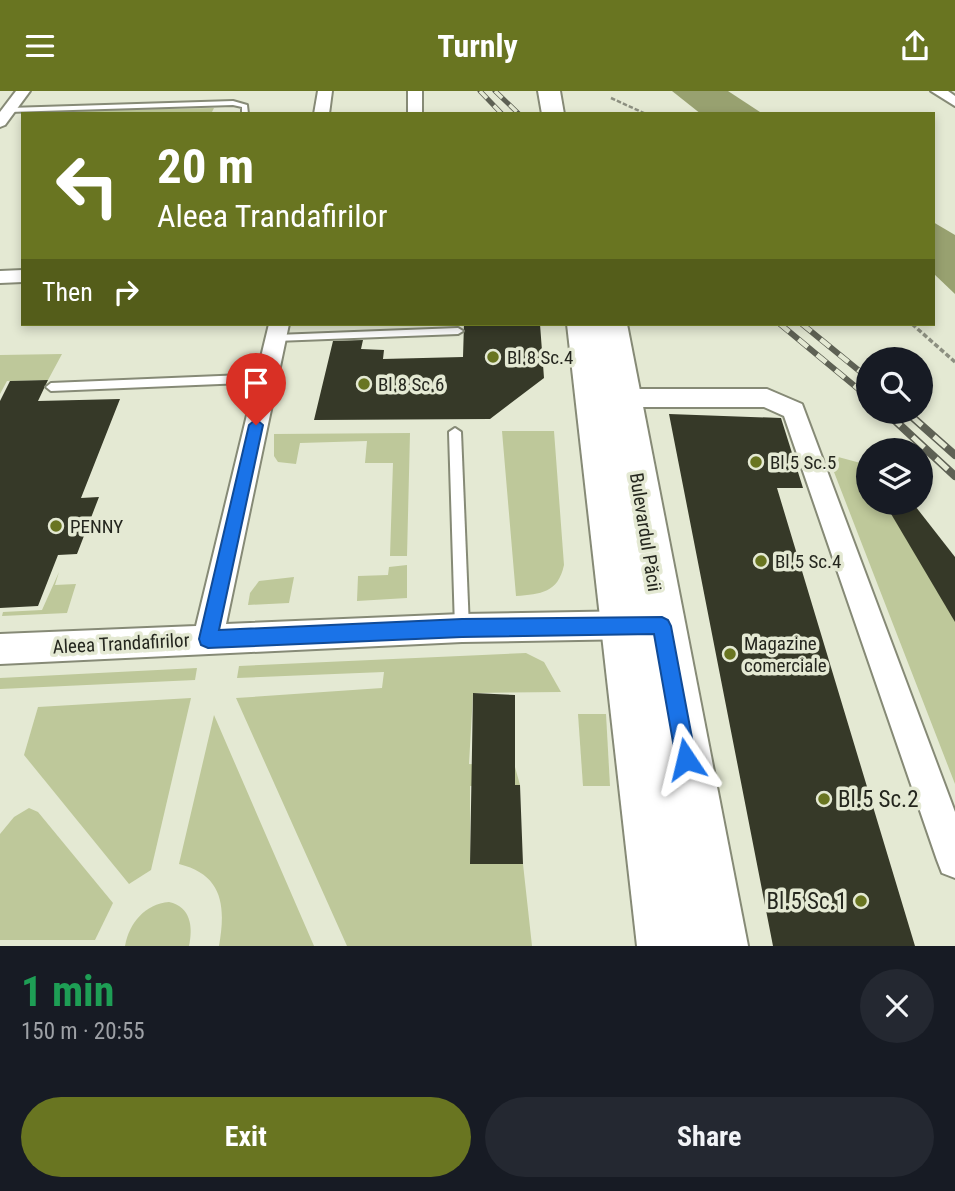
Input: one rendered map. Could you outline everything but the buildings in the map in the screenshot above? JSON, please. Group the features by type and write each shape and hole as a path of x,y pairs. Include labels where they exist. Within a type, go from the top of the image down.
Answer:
{"main road":[{"path":"549,91 553,112"},
{"name":"Bulevardul Păcii","path":"582,326 642,625 720,946"},
{"name":"Bulevardul Păcii","path":"612,326 624,398 665,946"}],"street":[{"path":"4,116 23,91"},
{"path":"321,112 325,91"},
{"path":"415,91 415,112"},
{"path":"937,91 955,102"},
{"path":"0,277 21,276"},
{"path":"208,639 277,331"},
{"path":"624,398 767,398 794,410 955,860"},
{"name":"Aleea Trandafirilor","path":"0,649 462,628 642,625"}],"lane":[{"path":"74,112 233,103 245,106 245,112"},
{"path":"277,331 458,331"},
{"path":"51,387 267,378"},
{"path":"455,432 462,628"}],"path":[{"path":"611,98 642,112"},
{"path":"914,326 955,362"}],"shaded area":[{"path":"672,91 728,91 760,112 698,112"},
{"path":"214,108 212,112 52,111"},
{"path":"935,223 955,235 955,294 935,275"},
{"path":"62,354 48,380 7,381 0,394 0,355"},
{"path":"502,431 554,431 564,565 553,587 541,593 516,596"},
{"path":"410,433 407,556 390,556 393,463 365,463 367,441 300,443 296,464 278,462 274,456 274,434"},
{"path":"827,454 856,462 856,515 892,515 955,616 955,784"},
{"path":"407,565 407,598 357,601 358,576 388,575 389,567"},
{"path":"59,572 55,585 76,584 67,613 2,616 3,612 42,610"},
{"path":"294,577 289,603 248,605 250,593 259,581"},
{"path":"526,653 544,662 561,692 473,693 469,764 515,767 520,785 470,786 470,864 523,864 532,946 347,946 236,698 382,688 384,672 237,678 239,666"},
{"path":"197,668 195,680 0,689 0,678"},
{"path":"191,698 151,870 129,884 24,755 38,707"},
{"path":"578,714 606,714 610,786 583,786"},
{"path":"214,715 314,946 219,946 222,918 218,894 205,876 179,864"},
{"path":"29,808 38,812 113,903 95,940 0,940 0,834 14,817"},
{"path":"169,902 182,908 189,919 189,946 125,946 134,922 140,916 153,906"}],"railway":[{"path":"480,91 500,112"},
{"path":"495,91 517,112"},
{"path":"782,326 856,387"},
{"path":"804,326 856,368"},
{"path":"899,424 955,476"},
{"path":"920,424 955,455"}],"place":[{"name":"Bl.8 Sc.4","path":"493,357"},
{"name":"Bl.8 Sc.6","path":"364,384"},
{"name":"Bl.5 Sc.5","path":"756,462"},
{"name":"PENNY","path":"56,526"},
{"name":"Bl.5 Sc.4","path":"761,561"},
{"name":"Magazine comerciale","path":"730,654"},
{"name":"Bl.5 Sc.2","path":"824,799"},
{"name":"Bl.5 Sc.1","path":"861,901"}],"route":[{"path":"256,425 208,639 462,628 662,626 686,759"}]}
